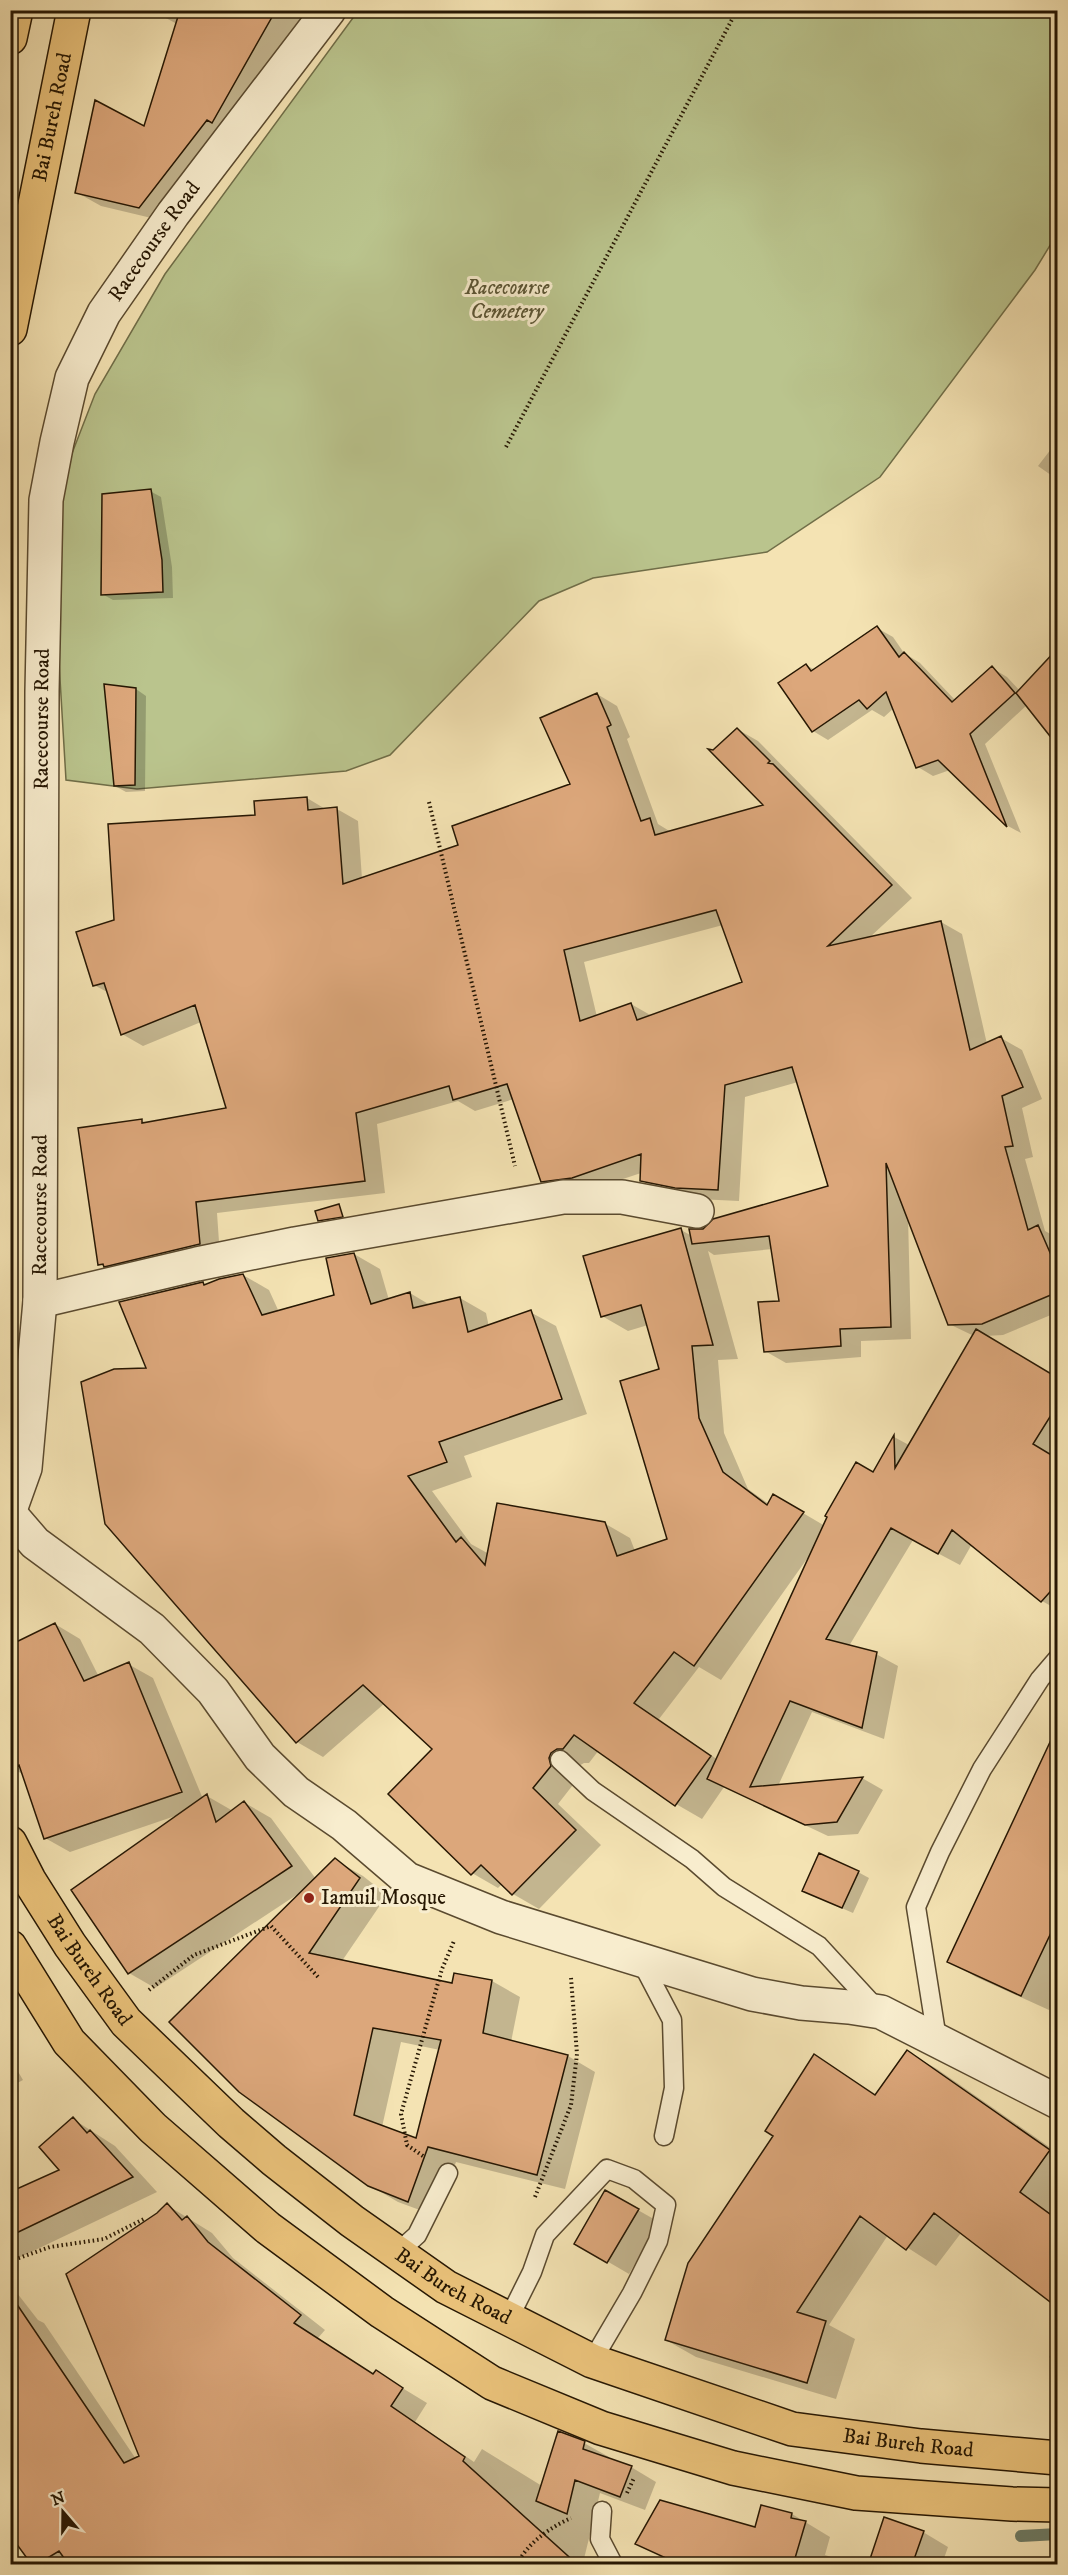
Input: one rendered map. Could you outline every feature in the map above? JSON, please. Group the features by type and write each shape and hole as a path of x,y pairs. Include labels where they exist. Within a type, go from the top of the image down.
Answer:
{"highway":[{"path":"10,38 16,10"},
{"name":"Bai Bureh Road","path":"10,329 74,10"},
{"name":"Bai Bureh Road","path":"10,1843 29,1880 70,1945 120,2012 165,2061 231,2123 352,2221 446,2287 592,2361 792,2429 921,2446 1058,2458"},
{"path":"10,1947 69,2042 153,2128 268,2228 382,2312 492,2383 602,2428 733,2468 856,2493 1012,2505 1058,2505"}],"street":[{"name":"Racecourse Road","path":"10,1512 25,1468 40,1301 42,691 46,500 57,442 72,378 104,314 173,214 329,10"},
{"path":"40,1301 197,1264 295,1244 563,1197 622,1197 697,1211"},
{"path":"10,1512 35,1543 152,1629 213,1691 260,1757 296,1792 344,1825 408,1879 468,1904 568,1939 752,1994 801,2003 881,2012 1058,2102"}],"lane":[{"path":"937,2040 916,1907 940,1852 982,1769 1040,1679 1058,1658"},
{"path":"560,1760 593,1791 692,1859 724,1887 819,1946 881,2012"},
{"path":"640,1959 672,2020 674,2088 664,2136"},
{"path":"508,2320 532,2272 545,2235 560,2218 607,2169 634,2179 666,2205 658,2241 632,2293 592,2361"},
{"path":"397,2253 417,2235 448,2173"},
{"path":"602,2511 600,2539 613,2565"}],"path":[{"path":"506,447 737,10"},
{"path":"429,802 524,1205"},
{"path":"448,2173 407,2145 401,2114 442,1969 468,1904"},
{"path":"120,2012 194,1955 271,1926 319,1978"},
{"path":"533,2204 571,2105 577,2054 568,1939"},
{"path":"10,2261 50,2247 104,2239 146,2218"}],"green space":[{"name":"Racecourse Cemetery","path":"358,11 1057,11 1057,234 1035,270 880,477 767,552 593,578 539,601 390,755 346,771 137,789 66,780 50,510 95,394 165,274"}],"building":[{"path":"180,10 276,10 212,123 207,120 139,208 75,193 95,100 144,126"},
{"path":"151,489 162,560 163,592 101,595 102,494"},
{"path":"877,626 899,657 904,652 952,702 992,666 1015,693 970,734 1007,827 938,760 916,768 886,692 867,709 859,700 812,732 778,683 806,664 811,671"},
{"path":"1058,648 1057,745 1016,693"},
{"path":"104,684 136,688 135,785 114,786"},
{"path":"597,693 611,725 607,727 641,821 650,818 655,835 763,805 708,749 713,750 737,728 770,761 768,763 773,764 892,885 828,946 941,921 970,1050 1001,1036 1023,1087 1002,1096 1013,1146 1005,1147 1028,1230 1038,1225 1058,1271 1058,1292 982,1324 948,1325 886,1163 891,1327 840,1329 841,1346 764,1352 758,1302 779,1301 769,1236 692,1244 689,1229 703,1229 713,1219 828,1186 792,1067 725,1085 718,1190 675,1188 640,1181 641,1154 572,1178 541,1182 507,1084 453,1100 449,1086 356,1113 365,1181 196,1202 200,1244 104,1267 103,1264 98,1265 78,1128 142,1119 142,1123 226,1108 195,1005 121,1035 104,983 93,986 76,932 114,920 108,824 255,815 254,801 307,797 308,810 337,807 343,884 458,845 452,826 570,784 540,718","holes":["716,910 742,982 637,1020 631,1003 580,1021 564,950"]},
{"path":"339,1204 343,1217 318,1221 315,1211"},
{"path":"681,1228 713,1345 692,1346 699,1418 723,1472 767,1505 773,1494 804,1512 694,1666 674,1652 634,1703 711,1756 675,1806 574,1735 563,1749 557,1749 551,1753 549,1758 551,1766 533,1788 576,1830 512,1895 481,1865 471,1875 388,1794 432,1749 363,1685 296,1743 105,1524 81,1382 114,1369 146,1368 119,1302 203,1282 204,1285 243,1274 262,1315 334,1295 326,1258 354,1253 371,1304 410,1292 413,1308 460,1297 468,1332 531,1310 562,1399 439,1442 447,1462 408,1476 456,1542 461,1537 485,1565 497,1503 605,1522 617,1556 667,1539 620,1381 659,1369 641,1305 601,1317 583,1256"},
{"path":"976,1329 1058,1378 1058,1404 1033,1444 1058,1459 1058,1583 1041,1602 952,1530 938,1554 891,1528 826,1639 877,1652 862,1728 790,1701 750,1787 863,1777 837,1822 805,1825 707,1779 827,1517 825,1516 856,1462 873,1472 894,1435 895,1468"},
{"path":"55,1623 84,1681 129,1662 182,1792 44,1839 19,1765 10,1770 10,1645"},
{"path":"1058,1725 1058,1918 1021,1996 947,1962"},
{"path":"207,1794 216,1822 244,1801 292,1866 128,1974 71,1890"},
{"path":"819,1853 859,1871 842,1908 802,1891"},
{"path":"335,1858 360,1878 309,1953 452,1983 454,1973 492,1980 483,2033 568,2055 537,2175 428,2147 408,2202 368,2186 239,2092 169,2022","holes":["373,2028 441,2040 416,2138 354,2115"]},
{"path":"907,2050 1050,2150 1020,2192 1058,2220 1058,2308 934,2213 906,2250 860,2216 797,2312 826,2321 807,2383 665,2340 688,2263 773,2136 765,2131 814,2054 875,2095"},
{"path":"73,2117 87,2133 90,2130 133,2177 10,2236 10,2192 59,2170 39,2147"},
{"path":"605,2190 639,2209 607,2263 574,2244"},
{"path":"167,2203 182,2220 187,2216 208,2242 301,2315 294,2323 373,2374 376,2370 403,2388 391,2406 465,2457 463,2461 578,2565 69,2565 59,2551 36,2565 32,2565 10,2535 10,2294 124,2463 139,2456 66,2274 157,2213"},
{"path":"558,2431 585,2441 583,2449 632,2466 620,2497 575,2480 567,2514 536,2501"},
{"path":"660,2500 755,2527 761,2505 792,2513 791,2518 806,2521 793,2565 681,2565 635,2544"},
{"path":"884,2517 924,2531 912,2565 868,2565"}],"waterway":[{"path":"1021,2536 1058,2534"}],"place":[{"name":"Iamuil Mosque","path":"309,1898"}]}
